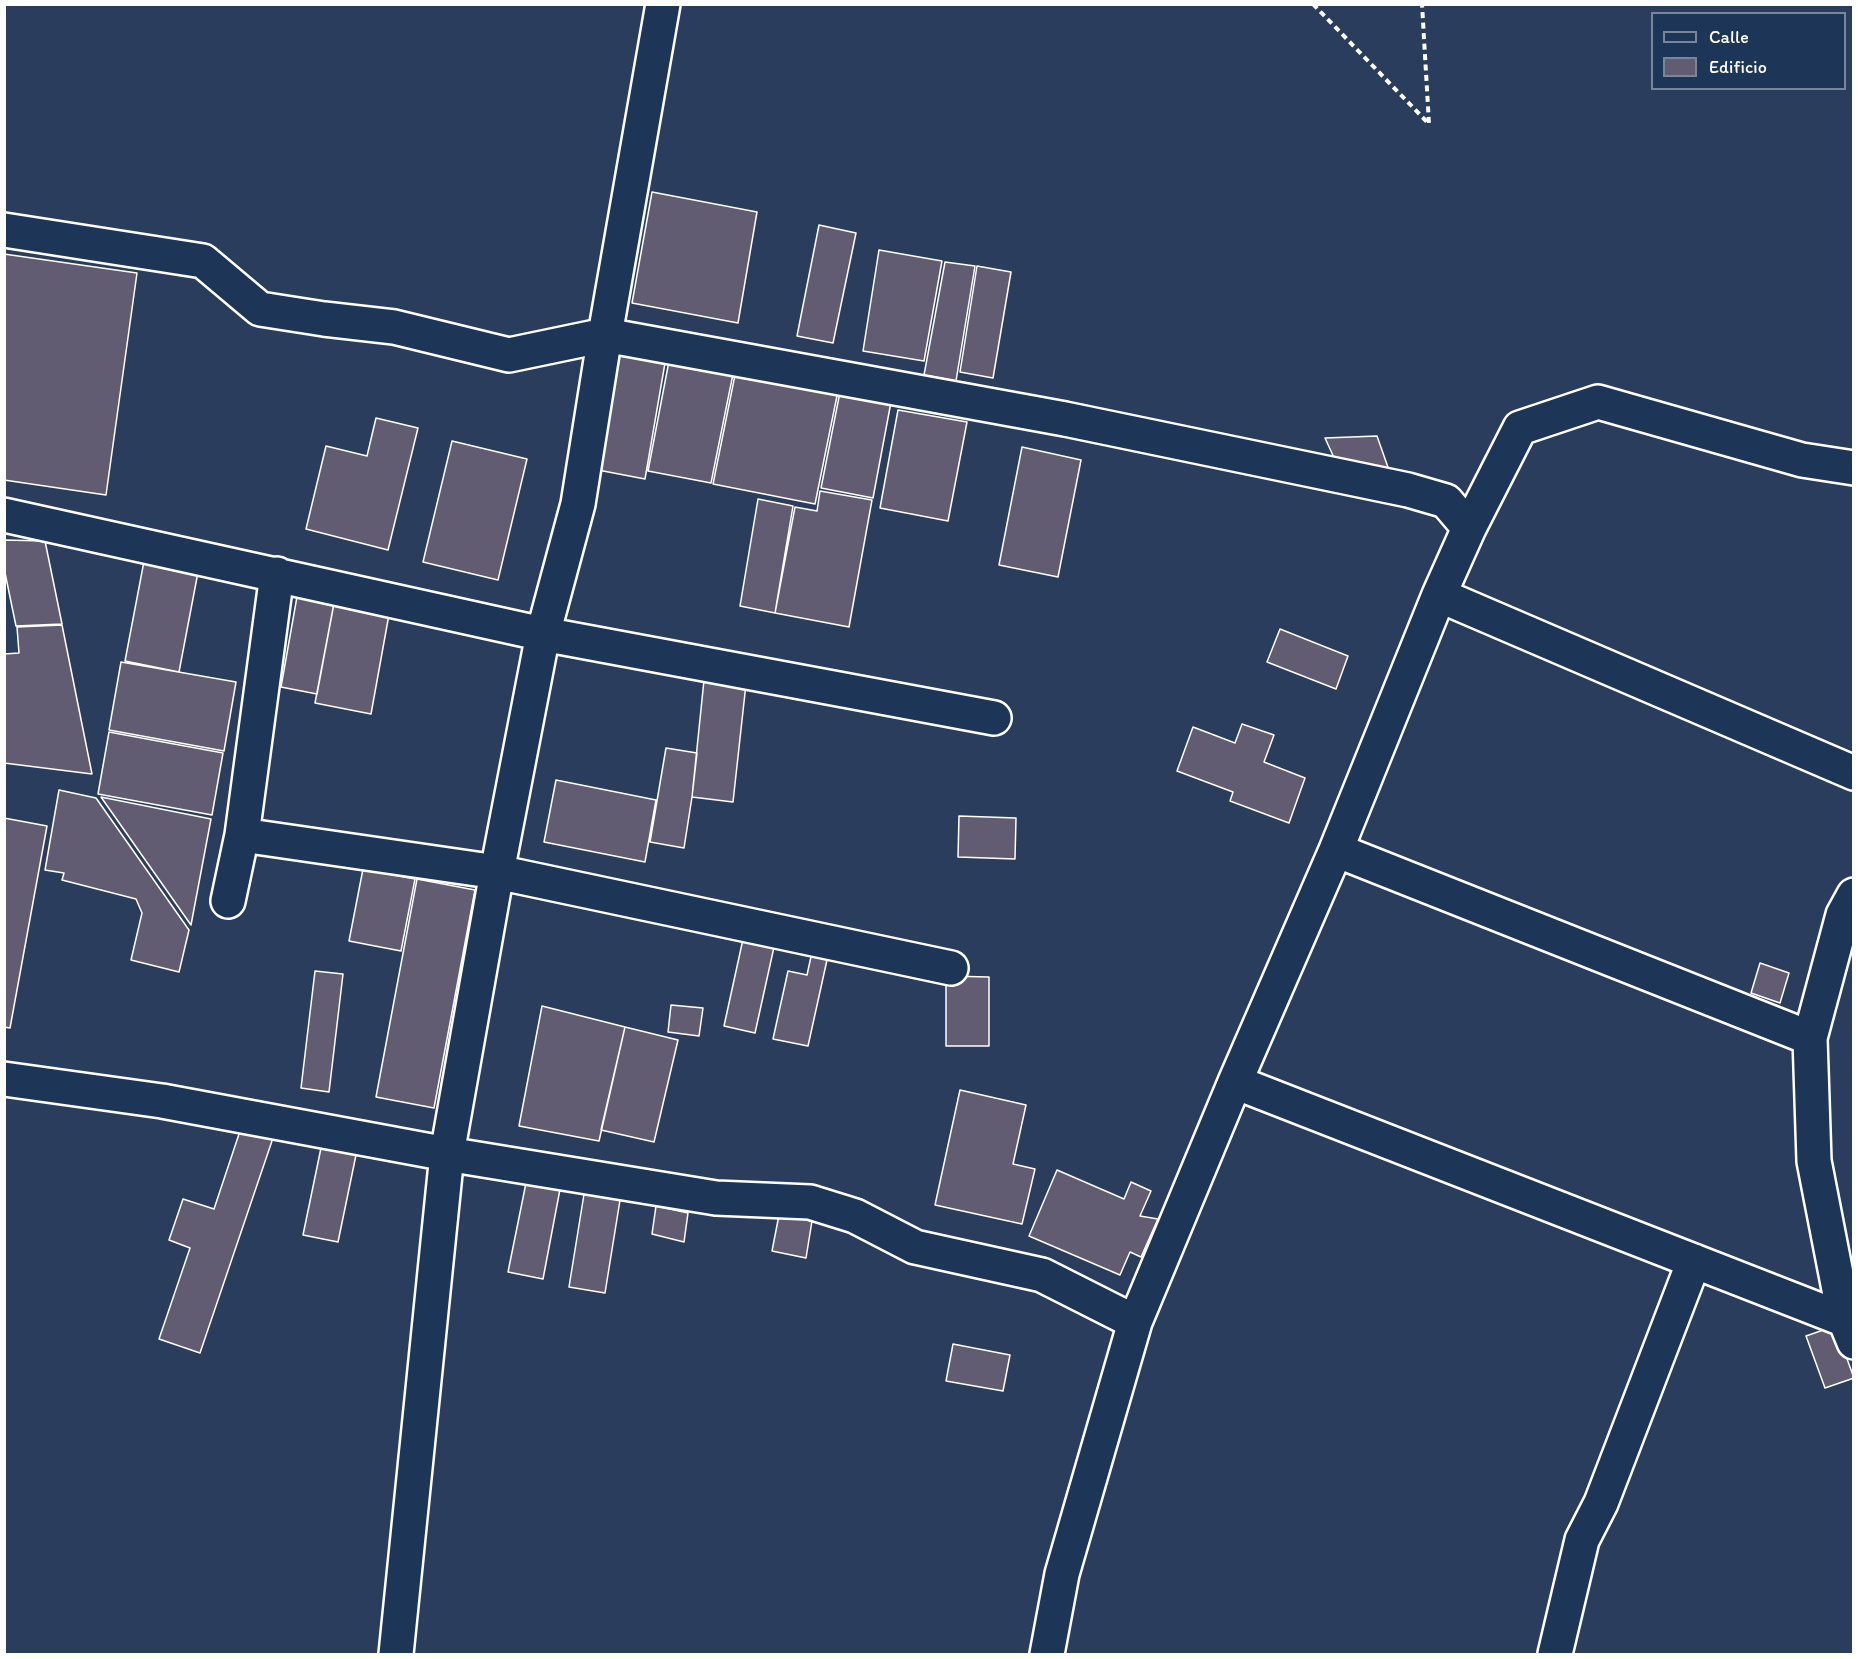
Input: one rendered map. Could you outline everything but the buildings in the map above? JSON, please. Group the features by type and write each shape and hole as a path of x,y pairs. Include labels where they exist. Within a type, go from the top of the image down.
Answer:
{"street":[{"path":"396,1654 447,1154 497,872 543,634 578,504 663,4"},
{"path":"4,230 203,261 260,309 324,320 394,327 509,355 605,335 1065,419 1408,490 1446,501 1469,528"},
{"path":"1047,1654 1062,1574 1135,1322 1235,1082 1336,850 1439,595 1469,528 1520,428 1598,402 1802,460 1854,468"},
{"path":"4,515 543,634 994,718"},
{"path":"228,901 242,835 278,574"},
{"path":"1439,595 1854,773"},
{"path":"242,835 497,872 951,968"},
{"path":"1336,850 1810,1038"},
{"path":"1849,1331 1814,1161 1810,1038 1844,915 1854,895"},
{"path":"4,1079 162,1101 447,1154 716,1198 810,1202 855,1216 915,1247 1042,1275 1135,1322"},
{"path":"1235,1082 1694,1261 1849,1331"},
{"path":"1555,1654 1582,1540 1601,1503 1694,1261"}],"path":[{"path":"1313,4 1429,124 1422,4"}]}
